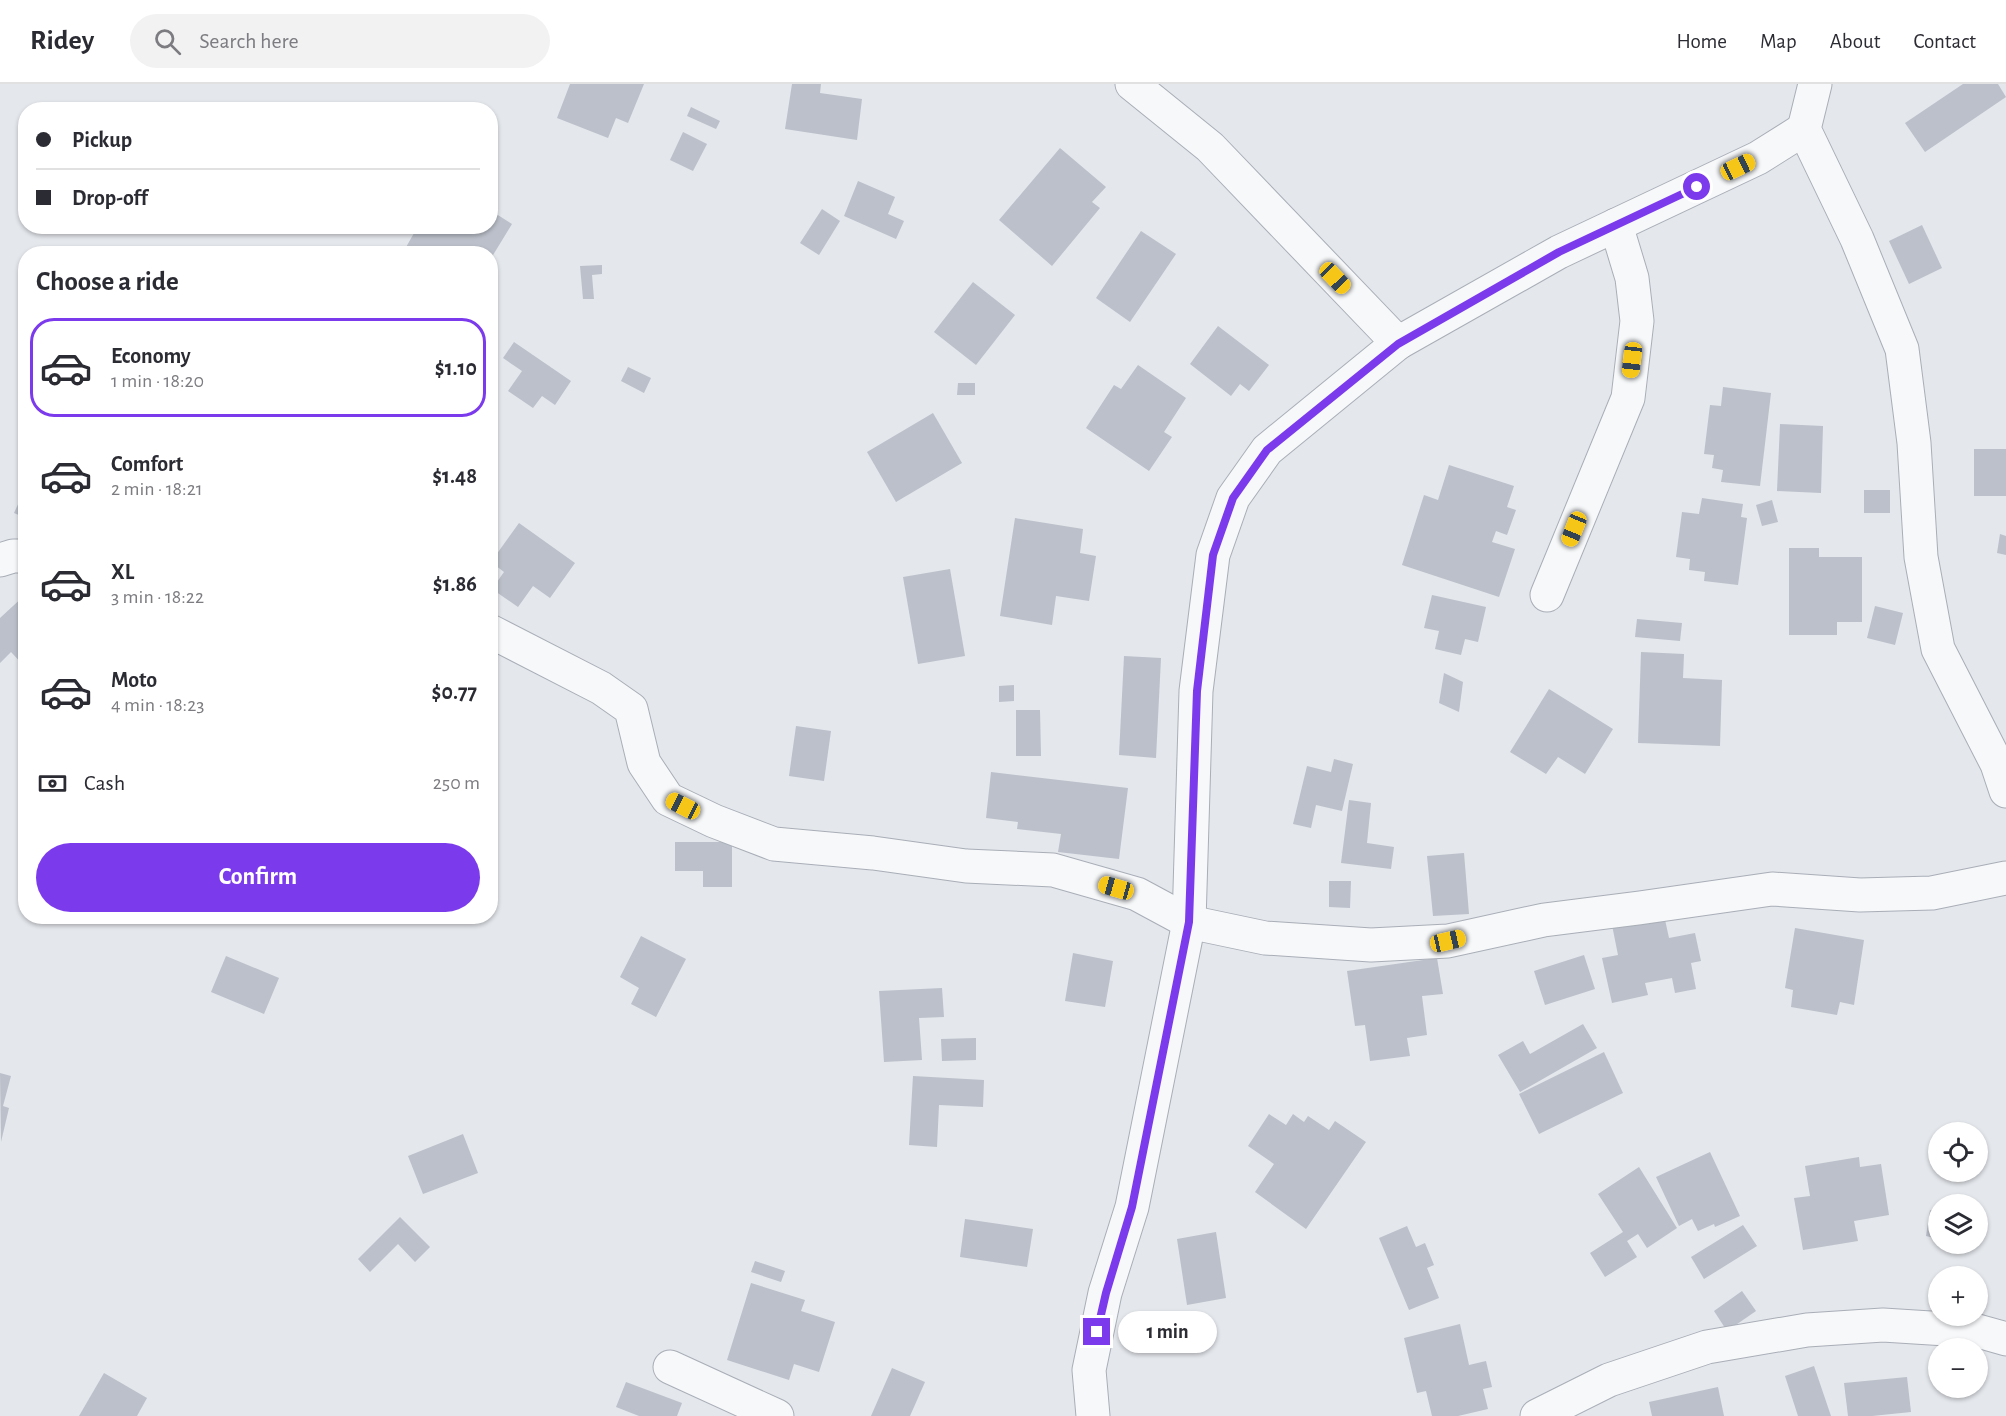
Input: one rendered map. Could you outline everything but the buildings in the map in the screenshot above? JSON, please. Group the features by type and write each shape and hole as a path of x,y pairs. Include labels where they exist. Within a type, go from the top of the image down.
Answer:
{"street":[{"path":"1132,84 1210,147 1398,344"},
{"path":"1815,84 1804,129 1857,239 1902,349 1914,443 1922,557 1938,649 1997,764 2006,791"},
{"path":"1093,1416 1089,1370 1106,1293 1132,1207 1189,922 1197,691 1213,555 1233,498 1267,450 1398,344 1559,252 1758,158 1804,129"},
{"path":"1547,595 1628,398 1637,321 1632,278 1616,225"},
{"path":"0,560 18,556"},
{"path":"498,635 601,688 631,709 644,763 668,799 714,821 774,844 873,853 966,867 1053,870 1137,894 1189,922 1265,938 1371,945 1437,942 1544,920 1772,889 1860,895 1932,893 1982,885 2006,878"},
{"path":"1537,1416 1609,1380 1707,1347 1807,1330 1883,1325 1977,1331 2006,1340"},
{"path":"670,1367 777,1416"}],"route":[{"path":"1097,1332 1106,1293 1132,1207 1189,922 1197,691 1213,555 1233,498 1267,450 1398,344 1559,252 1697,187"}]}
